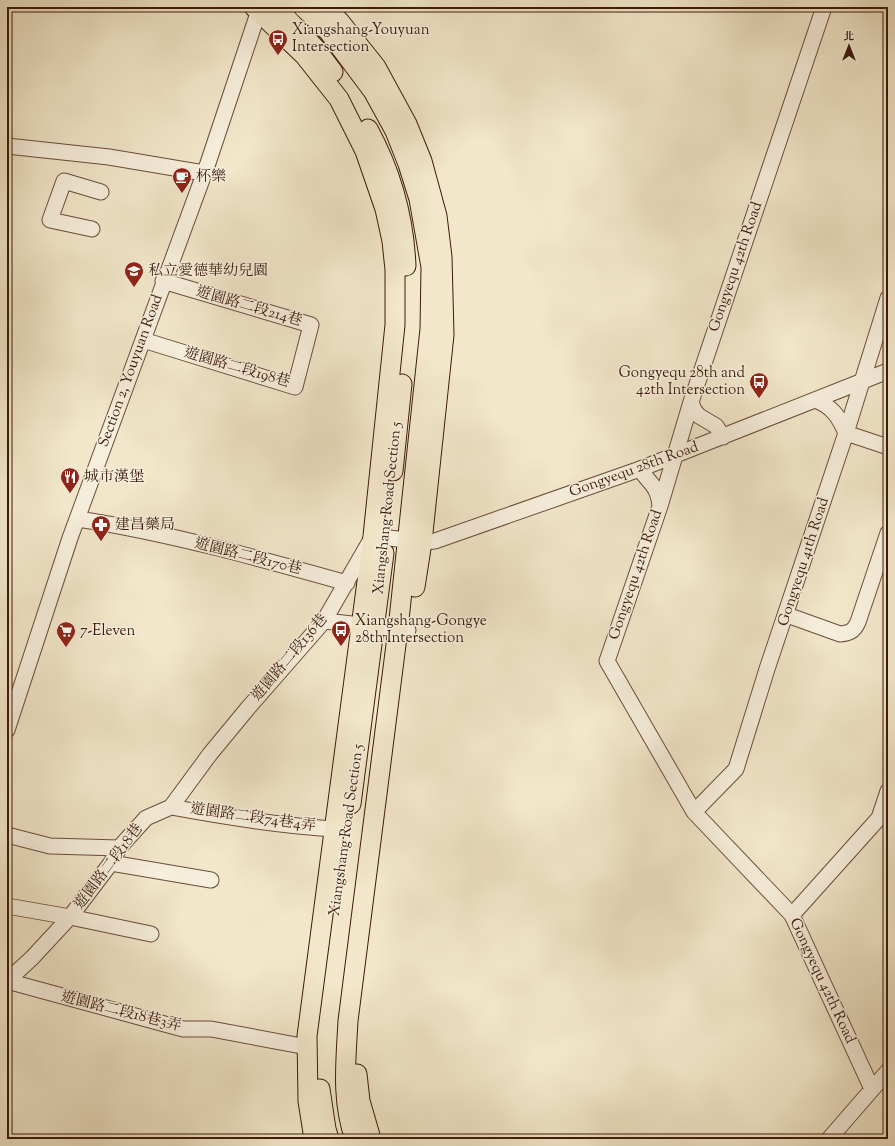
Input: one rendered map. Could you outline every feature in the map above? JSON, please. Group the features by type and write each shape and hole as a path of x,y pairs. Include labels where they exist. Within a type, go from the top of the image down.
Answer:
{"main road":[{"name":"Xiangshang Road Section 5","path":"303,7 329,32 373,91 395,131 408,164 419,200 432,267 430,329 415,541"},
{"name":"Xiangshang Road Section 5","path":"325,7 340,22 376,67 404,118 422,161 437,216 442,257 444,335 348,1021 345,1076 346,1103 355,1139"},
{"name":"Xiangshang Road Section 5","path":"262,8 316,48 345,89 373,139 397,200 405,238 408,294 406,330 368,625 321,1027 319,1075 320,1097 329,1139"},
{"name":"Xiangshang Road Section 5","path":"314,1139 308,1101 307,1047 334,829 368,625"},
{"name":"Xiangshang Road Section 5","path":"371,1139 360,1100 356,1079 360,1028 403,630"}],"street":[{"name":"Gongyequ 42th Road","path":"824,7 691,402 660,506 607,661 694,812 792,915 872,1089"},
{"name":"Section 2, Youyuan Road","path":"7,730 13,694 204,173 262,8"},
{"path":"7,146 109,156 204,173"},
{"path":"92,228 50,220 64,181 101,192"},
{"name":"遊園路二段214巷","path":"163,282 311,325"},
{"name":"Gongyequ 41th Road","path":"694,812 736,769 846,434 888,298"},
{"path":"882,317 883,329 888,339"},
{"name":"遊園路二段198巷","path":"143,340 295,388 311,325"},
{"name":"Gongyequ 28th Road","path":"379,536 415,541 435,541 640,469 888,371"},
{"path":"815,400 832,409 837,415 846,434 888,447"},
{"path":"691,402 694,410 699,416 716,426 723,437"},
{"path":"640,469 645,477 654,485 658,493 660,506"},
{"name":"遊園路二段170巷","path":"78,519 109,524 255,557 347,583"},
{"path":"787,615 840,634 849,633 855,628 858,622 888,532"},
{"name":"遊園路二段136巷","path":"210,754 324,621 347,583 379,536"},
{"path":"324,621 403,630"},
{"name":"遊園路二段18巷","path":"7,981 32,958 70,917 111,863 119,848 146,818 171,807 210,754"},
{"path":"792,915 879,818 888,791"},
{"name":"遊園路二段74巷4弄","path":"171,807 215,815 306,827 334,829"},
{"path":"7,835 50,846 119,848"},
{"path":"111,863 211,880"},
{"path":"7,906 70,917 151,934"},
{"name":"遊園路二段18巷3弄","path":"7,981 183,1029 211,1029 307,1047"},
{"path":"829,1139 888,1071"}],"place":[{"name":"Xiangshang-Youyuan Intersection","path":"278,56"},
{"name":"杯樂","path":"182,194"},
{"name":"私立愛德華幼兒園","path":"134,288"},
{"name":"Gongyequ 28th and 42th Intersection","path":"759,399"},
{"name":"城市漢堡","path":"70,494"},
{"name":"建昌藥局","path":"101,542"},
{"name":"Xiangshang-Gongye 28th Intersection","path":"341,647"},
{"name":"7-Eleven","path":"66,648"}]}
